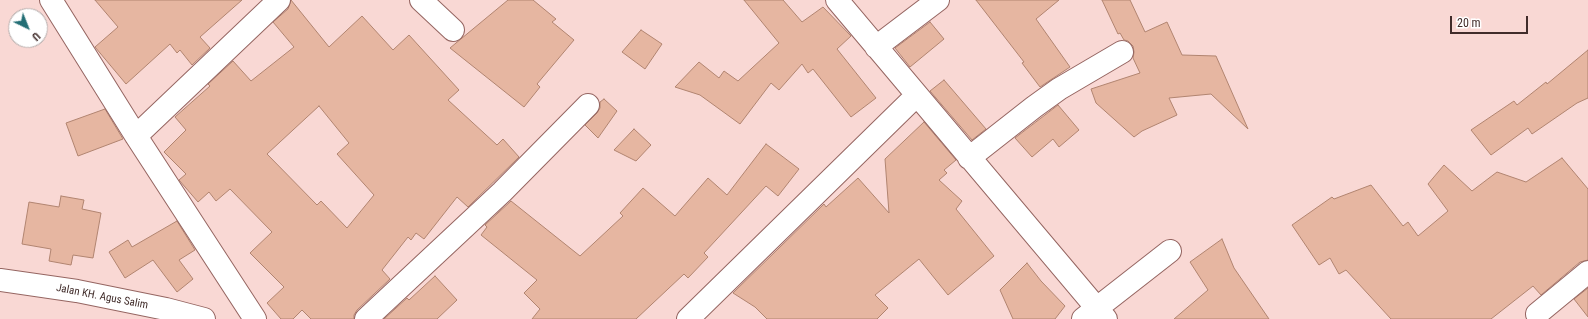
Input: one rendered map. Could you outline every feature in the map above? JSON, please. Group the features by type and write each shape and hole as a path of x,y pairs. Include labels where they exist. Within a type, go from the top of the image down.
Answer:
{"street":[{"path":"51,0 136,136 255,319"},
{"path":"136,136 279,0"},
{"path":"421,0 453,30"},
{"path":"837,0 969,158 1095,315 1170,251"},
{"path":"876,47 938,0"},
{"path":"969,158 1034,107 1122,52"},
{"path":"688,319 917,95"},
{"path":"366,319 502,192 588,105"},
{"path":"1536,317 1588,272"},
{"name":"Jalan KH. Agus Salim","path":"0,280 77,291 161,314 204,319"}],"building":[{"path":"95,0 242,0 200,37 210,48 192,65 180,50 177,53 170,44 126,84 95,47 118,27"},
{"path":"291,0 329,47 362,16 393,50 409,35 459,90 448,100 497,145 503,139 519,157 468,207 457,197 424,239 416,233 411,240 408,237 382,270 390,279 357,310 354,315 354,319 311,319 302,310 293,319 281,319 267,303 284,287 250,253 272,232 230,189 216,201 209,192 198,202 179,180 186,174 164,152 186,130 175,117 210,86 208,84 233,61 251,81 294,47 273,22 288,9","holes":["319,106 349,143 337,154 374,195 347,228 321,201 317,205 267,154"]},
{"path":"508,0 533,0 556,19 552,22 574,40 537,84 540,87 524,107 450,48"},
{"path":"744,0 783,0 802,22 823,7 851,36 837,49 876,98 851,117 813,69 808,73 802,64 779,90 771,83 740,124 700,95 675,87 699,62 719,78 724,71 738,81 779,43"},
{"path":"976,0 1059,0 1036,19 1070,67 1040,87 1022,63 1024,62"},
{"path":"1102,0 1130,0 1145,32 1167,22 1182,55 1216,56 1248,129 1211,94 1169,98 1177,115 1142,131 1134,137 1096,103 1091,89 1140,73 1133,58 1133,46 1128,41 1124,40 1120,33 1118,34"},
{"path":"930,22 944,39 910,67 895,48"},
{"path":"641,30 662,44 645,69 622,52"},
{"path":"1588,50 1588,98 1577,103 1532,134 1528,128 1491,155 1471,130 1514,101 1517,105 1546,82 1547,84"},
{"path":"944,80 986,129 972,140 930,91"},
{"path":"604,99 617,111 598,138 585,125 597,113 600,108 600,102"},
{"path":"1058,105 1079,130 1059,147 1053,139 1032,157 1015,138"},
{"path":"105,109 123,139 78,156 66,123"},
{"path":"924,122 956,160 944,170 947,173 939,180 962,201 956,209 994,256 948,295 919,259 875,295 888,308 877,319 767,319 755,307 733,293 824,204 826,207 858,178 889,213 885,159"},
{"path":"634,129 651,145 636,161 614,150"},
{"path":"766,144 799,169 778,196 766,186 704,253 708,257 688,278 684,274 636,319 532,319 540,309 524,293 537,280 481,235 487,227 485,225 511,201 580,256 623,216 620,213 643,188 675,216 708,178 727,195"},
{"path":"1562,158 1588,189 1588,260 1580,262 1541,295 1533,286 1491,319 1391,319 1346,270 1339,274 1330,258 1319,265 1292,225 1332,197 1334,199 1371,185 1403,226 1408,222 1418,236 1448,211 1428,184 1444,165 1472,191 1497,172 1526,182"},
{"path":"61,196 84,200 82,209 101,213 93,258 73,255 71,265 49,261 51,249 22,244 29,202 59,207"},
{"path":"177,221 195,250 179,260 193,279 177,292 153,260 125,278 109,252 128,240 132,247"},
{"path":"1222,239 1234,268 1269,319 1174,319 1208,290 1190,262"},
{"path":"1027,263 1041,281 1065,306 1055,319 1013,319 1000,290"},
{"path":"435,276 457,300 437,319 384,319 407,298 409,300"},
{"path":"1588,288 1588,317 1574,299"}]}
